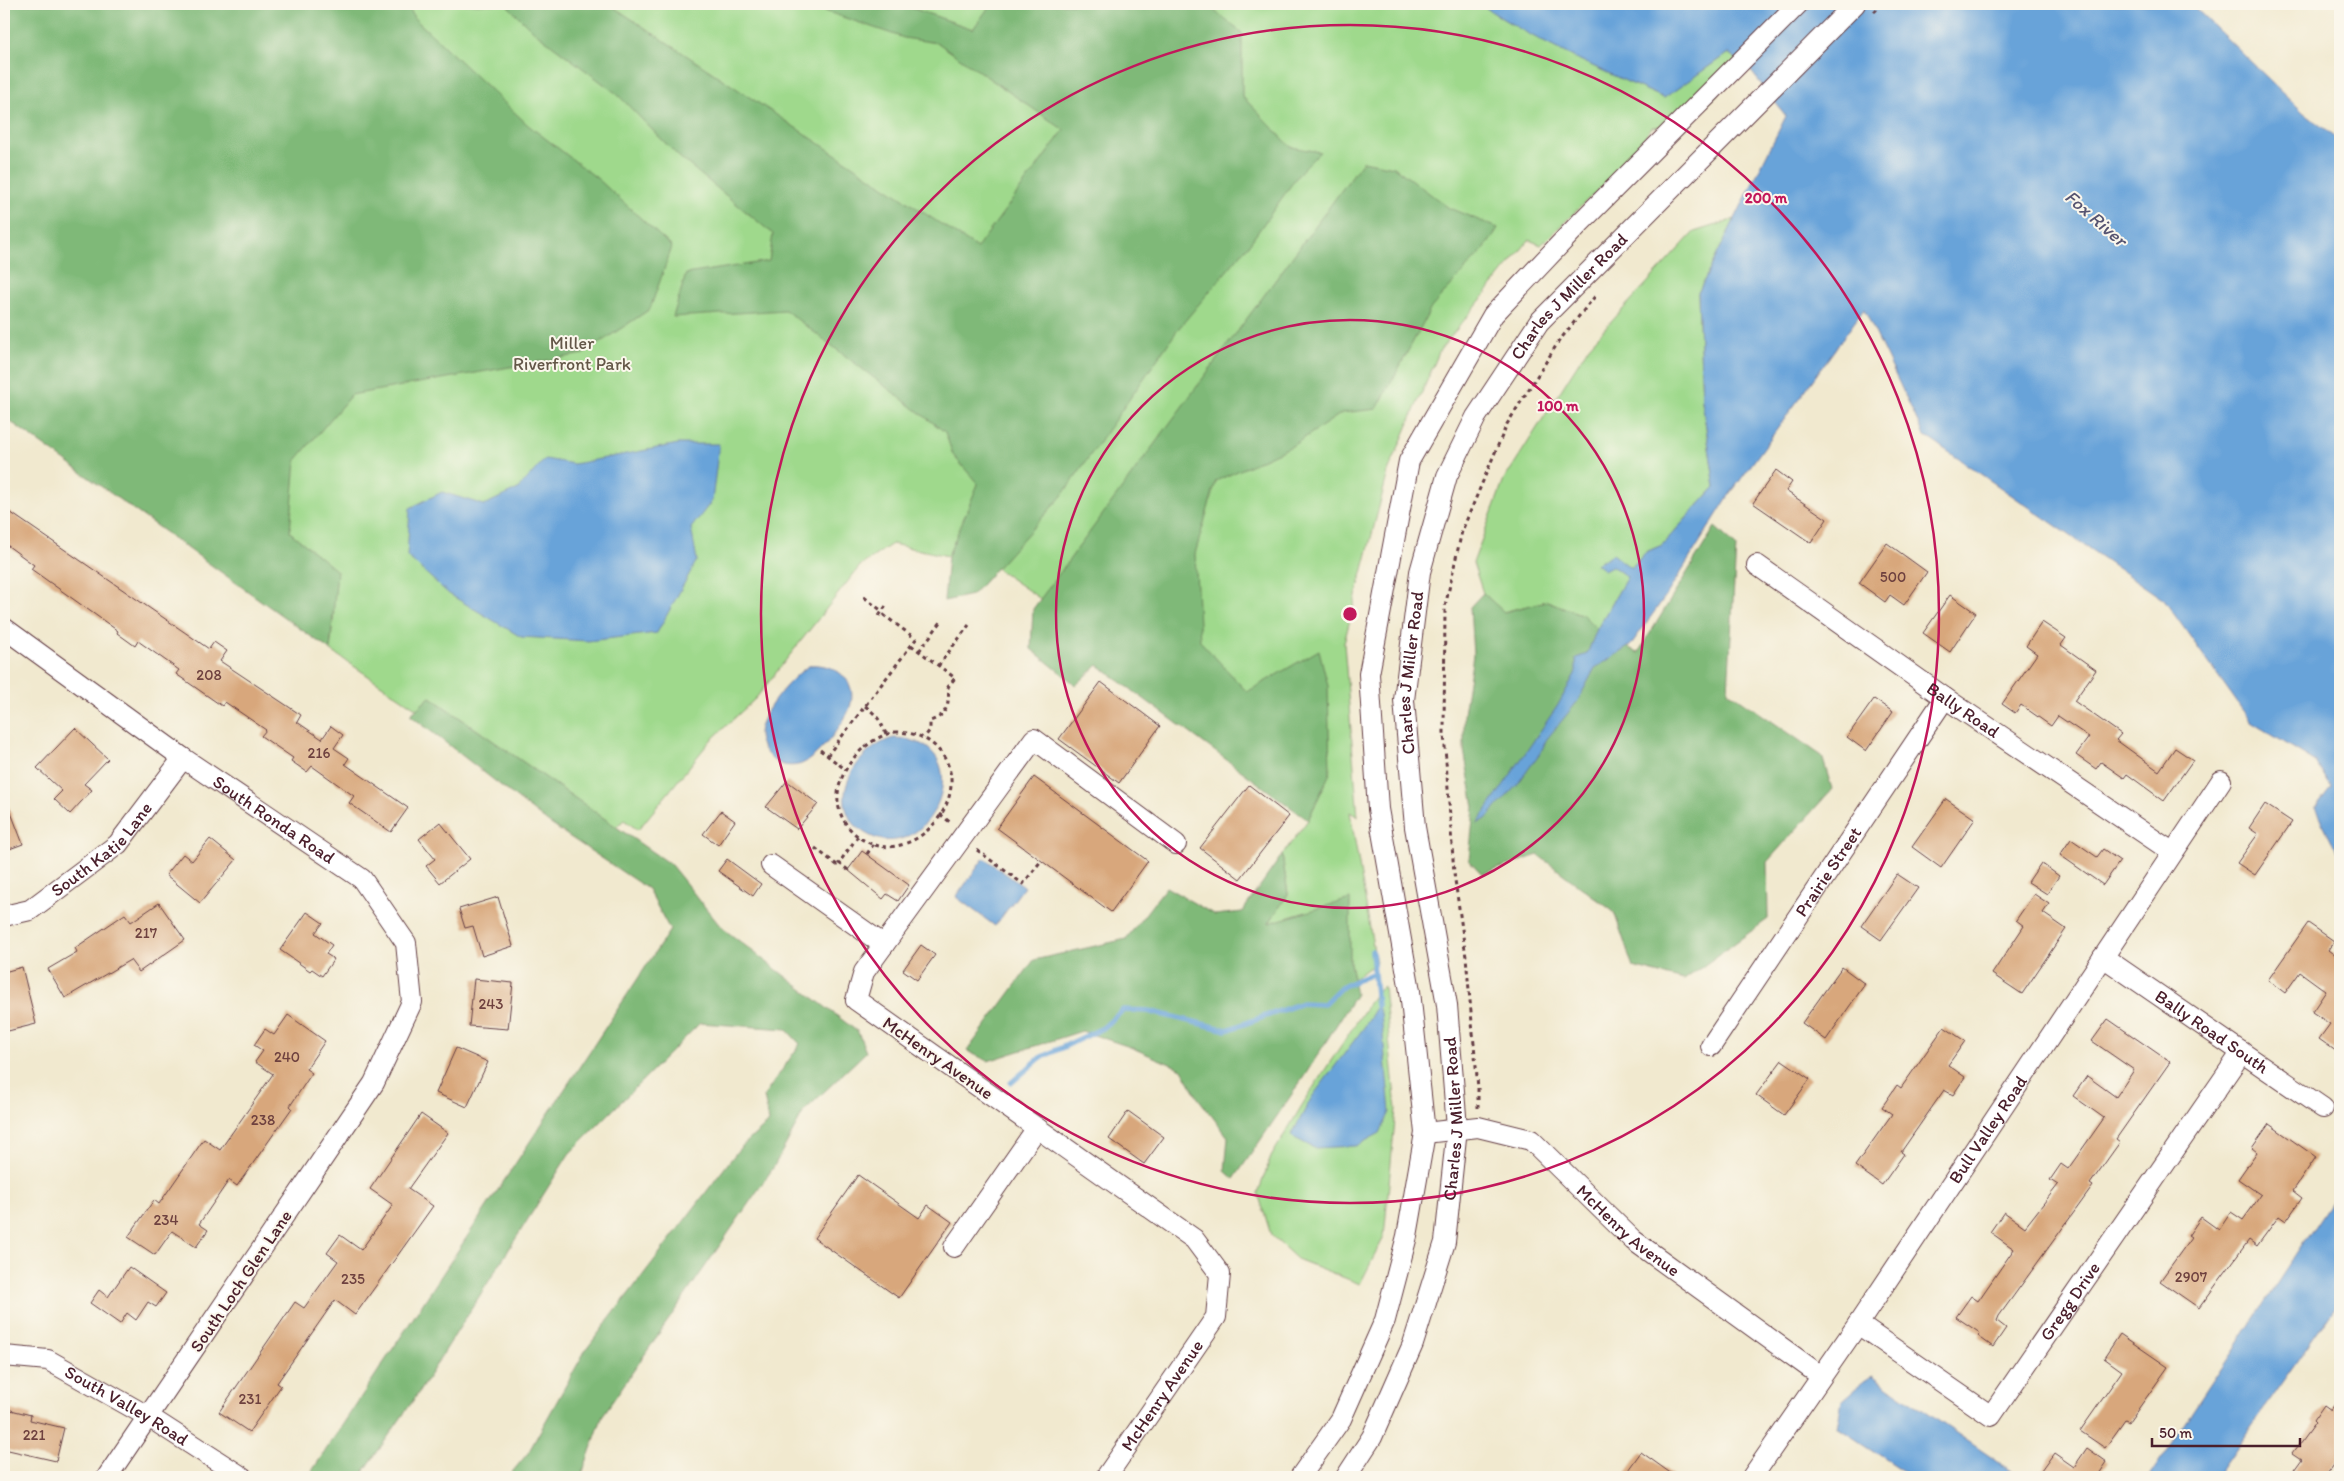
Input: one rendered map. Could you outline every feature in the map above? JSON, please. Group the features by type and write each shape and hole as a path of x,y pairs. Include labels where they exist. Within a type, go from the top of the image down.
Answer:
{"street":[{"name":"Charles J Miller Road","path":"1300,1477 1341,1419 1386,1320 1407,1236 1425,1133 1410,991 1378,809 1369,674 1409,461 1493,315 1581,222 1798,4"},
{"name":"Charles J Miller Road","path":"1346,1477 1372,1437 1413,1344 1445,1242 1457,1128 1447,1005 1415,827 1404,700 1420,572 1447,476 1476,418 1539,322 1855,4"},
{"name":"Bally Road","path":"1757,564 1945,698 2172,852"},
{"name":"South Ronda Road","path":"4,628 183,758 362,880 406,943 412,1002 374,1083"},
{"name":"Prairie Street","path":"1712,1046 1945,698"},
{"name":"McHenry Avenue","path":"1106,1477 1216,1317 1220,1274 1194,1239 856,1000 864,972 1034,739 1176,844"},
{"name":"South Katie Lane","path":"4,916 30,910 118,844 183,758"},
{"name":"Bull Valley Road","path":"1752,1477 1858,1324 2221,781"},
{"path":"771,865 884,945"},
{"name":"Bally Road South","path":"2102,957 2323,1108"},
{"name":"Gregg Drive","path":"1858,1324 1992,1416 2242,1052"},
{"name":"South Loch Glen Lane","path":"106,1477 149,1417 374,1083"},
{"name":"McHenry Avenue","path":"1425,1133 1478,1127 1531,1140 1633,1240 1821,1376"},
{"path":"954,1247 1036,1128"},
{"name":"South Valley Road","path":"4,1356 48,1360 149,1417 242,1477"}],"path":[{"path":"1478,1127 1478,1088 1466,957 1454,873 1444,733 1446,608 1462,531 1507,424 1558,341 1601,289"},
{"path":"827,756 916,639 881,613 864,597"},
{"path":"881,613 886,606"},
{"path":"919,651 941,622"},
{"path":"938,666 969,625"},
{"path":"911,645 954,678 948,687 950,699 945,712 930,721 930,730 924,738"},
{"path":"865,706 882,723 886,734"},
{"path":"907,732 924,738 938,749 949,768 951,779 948,801 922,836 904,845 886,848 873,845 858,836 845,823 838,806 839,784 845,770 864,748 886,734 907,732"},
{"path":"820,750 845,770"},
{"path":"839,863 858,836"},
{"path":"867,854 873,845"},
{"path":"815,848 837,865 839,863 848,870"},
{"path":"987,858 1023,884 1041,861"}],"green space":[{"name":"Miller Riverfront Park","path":"4,4 1480,4 1547,43 1664,98 1728,53 1747,66 1687,124 1652,127 1630,159 1541,245 1529,240 1440,350 1388,472 1344,643 1358,817 1350,812 1376,963 1353,979 1350,963 1268,924 1288,894 1282,855 1308,820 1321,792 955,540 948,556 892,544 860,566 756,698 710,741 638,830 624,820 616,827 430,697 417,709 330,650 334,611 4,374"},
{"path":"4,4 408,4 414,18 528,125 598,179 672,247 650,309 583,354 351,395 296,460 290,532 337,571 330,650 4,417"},
{"path":"506,4 609,4 977,248 1064,130 938,43 904,38 819,9 811,4 900,4 973,29 989,7 987,4 1206,4 1242,33 1242,96 1291,147 1320,152 1301,171 1250,243 1179,328 1061,497 972,595 944,601 948,556 978,484 953,455 945,432 785,310 673,317 686,274 769,261 773,234 677,155 617,94 532,30"},
{"path":"1363,161 1394,167 1449,208 1498,228 1488,244 1431,308 1377,409 1342,413 1292,446 1216,481 1195,554 1200,641 1247,692 1319,650 1328,686 1330,773 1308,820 1098,665 1076,685 1031,649 1033,609"},
{"path":"1735,219 1698,293 1702,401 1715,487 1662,545 1646,552 1631,568 1612,566 1627,577 1597,629 1583,615 1547,601 1503,612 1483,593 1473,563 1504,480 1589,346 1694,232"},
{"path":"1715,527 1736,546 1728,691 1822,756 1832,789 1767,862 1768,919 1684,980 1633,967 1614,912 1538,855 1482,874 1469,860 1474,807 1464,750 1464,714 1473,655 1470,607 1483,593 1504,612 1547,601 1583,615 1597,629 1638,653"},
{"path":"430,697 671,865 721,927 858,1032 866,1052 804,1111 773,1168 603,1415 582,1474 585,1477 508,1477 528,1453 585,1351 739,1149 769,1122 764,1096 800,1044 786,1029 700,1023 569,1154 419,1392 360,1477 308,1477 670,930 648,889 549,823 410,715"},
{"path":"1282,855 1288,894 1269,923 1350,899 1350,963 1356,994 1305,1075 1234,1179 1225,1171 1228,1137 1198,1098 1182,1069 1130,1047 1082,1031 988,1061 967,1051 1034,960 1126,939 1166,887 1215,915 1242,912"},
{"path":"1384,986 1396,1109 1384,1237 1360,1284 1297,1259 1271,1235 1258,1193 1271,1157 1307,1097 1375,994"}],"water":[{"name":"Fox River","path":"1480,4 2191,4 2304,113 2340,141 2340,857 2315,808 2331,787 2316,762 2251,722 2164,600 1924,435 1864,309 1728,497 1667,594 1630,646 1595,668 1577,702 1546,740 1542,750 1517,785 1486,819 1477,824 1558,705 1576,672 1576,658 1587,654 1597,629 1627,577 1612,566 1604,570 1596,564 1613,554 1631,568 1646,552 1662,545 1715,487 1702,401 1698,293 1786,116 1747,66 1728,53 1664,98 1547,43"},
{"path":"678,444 719,444 712,501 691,528 697,560 657,633 588,641 521,637 449,594 407,556 410,508 442,492 484,505 518,489 545,459 574,464"},
{"path":"811,665 820,665 836,670 848,681 852,697 850,707 836,732 813,757 798,765 783,765 773,760 762,747 759,737 761,726 771,705 787,685"},
{"path":"894,738 922,745 938,760 943,780 938,802 927,821 910,835 888,841 865,833 852,822 846,808 845,794 849,779 856,765 867,753 880,744"},
{"path":"984,858 1024,887 995,926 956,897"},
{"path":"1377,1006 1381,1013 1390,1112 1380,1133 1356,1146 1314,1148 1291,1136 1312,1097 1365,1026"},
{"path":"2340,1188 2340,1299 2216,1477 2149,1477"},
{"path":"1872,1375 2020,1477 1913,1477 1837,1427 1842,1401"}],"building":[{"path":"1776,470 1792,482 1786,491 1827,519 1811,543 1753,503"},
{"path":"4,508 209,649 214,642 227,651 220,661 301,715 297,722 322,739 331,726 343,735 334,748 349,758 345,764 408,808 391,832 349,803 354,796 312,766 307,772 291,761 293,758 261,736 266,730 225,702 222,706 176,674 179,670 138,641 135,646 117,633 118,631 31,569 34,565 4,543"},
{"path":"1887,543 1927,572 1904,605 1890,595 1885,602 1859,583"},
{"path":"1950,595 1976,613 1950,652 1923,633"},
{"path":"2042,622 2066,638 2061,645 2096,670 2074,701 2121,734 2116,740 2159,771 2175,748 2193,760 2164,801 2127,774 2124,778 2101,762 2096,769 2076,755 2089,737 2058,716 2051,726 2021,705 2015,713 2002,704 2037,654 2026,646"},
{"path":"1101,682 1160,726 1119,783 1059,739"},
{"path":"1874,699 1893,712 1866,751 1847,737"},
{"path":"75,728 108,759 84,784 92,790 70,814 54,799 62,791 37,768"},
{"path":"1034,777 1148,861 1111,912 997,828"},
{"path":"787,781 818,804 797,829 766,807"},
{"path":"1249,785 1289,816 1240,879 1200,848"},
{"path":"4,798 23,844 4,851"},
{"path":"1946,799 1975,819 1941,868 1912,847"},
{"path":"2265,804 2292,822 2255,875 2237,863 2258,834 2249,828"},
{"path":"721,811 735,821 718,845 703,834"},
{"path":"440,822 470,859 440,883 426,866 435,859 419,839"},
{"path":"210,839 236,860 200,903 166,875 183,854 192,861"},
{"path":"2071,839 2097,857 2103,849 2120,861 2103,885 2060,855"},
{"path":"862,851 909,885 898,901 887,894 883,899 848,870"},
{"path":"727,859 761,884 753,896 718,871"},
{"path":"2041,863 2059,876 2047,894 2028,882"},
{"path":"1897,874 1918,888 1881,940 1861,926"},
{"path":"2034,894 2049,904 2043,913 2066,929 2022,994 1992,974 2024,926 2016,920"},
{"path":"498,897 513,946 482,956 473,926 465,928 459,909"},
{"path":"159,903 185,940 139,972 130,960 65,998 48,969 77,952 75,948 125,914 131,922"},
{"path":"307,912 323,923 315,933 332,945 326,954 334,959 322,976 312,969 310,971 280,950"},
{"path":"2308,923 2334,941 2328,950 2340,959 2340,1054 2319,1039 2330,1024 2312,1012 2326,991 2300,972 2285,993 2268,980"},
{"path":"921,945 935,955 917,980 903,970"},
{"path":"22,967 36,1024 4,1032 4,972"},
{"path":"1842,967 1865,984 1826,1040 1802,1023"},
{"path":"474,979 513,983 508,1029 469,1026"},
{"path":"288,1015 325,1041 306,1069 312,1073 290,1106 292,1108 237,1186 229,1180 199,1224 208,1230 196,1247 172,1231 155,1255 128,1237 154,1200 159,1204 204,1139 220,1150 273,1074 255,1062 263,1051 254,1045 265,1029 274,1035"},
{"path":"2108,1019 2170,1062 2116,1139 2120,1142 2090,1184 2093,1186 1999,1316 1997,1321 2006,1328 1993,1347 1978,1336 1980,1333 1956,1317 1971,1296 1978,1301 2014,1249 1990,1232 2004,1212 2025,1227 2058,1185 2050,1180 2061,1164 2068,1169 2104,1118 2073,1096 2087,1076 2116,1097 2134,1070 2092,1041"},
{"path":"1944,1027 1965,1041 1948,1065 1965,1077 1953,1095 1944,1090 1901,1152 1904,1154 1882,1185 1855,1166 1892,1114 1882,1107 1897,1085 1901,1088"},
{"path":"456,1048 488,1062 467,1107 436,1093"},
{"path":"1782,1060 1810,1079 1784,1115 1756,1095"},
{"path":"1128,1111 1164,1137 1144,1164 1109,1139"},
{"path":"421,1114 448,1133 408,1189 433,1206 355,1315 335,1300 277,1383 281,1386 249,1432 219,1412 295,1302 304,1308 338,1261 327,1253 340,1235 361,1250 393,1205 370,1189"},
{"path":"2269,1124 2316,1157 2293,1191 2302,1198 2286,1221 2279,1216 2257,1246 2249,1240 2199,1308 2160,1281 2191,1238 2188,1236 2201,1217 2219,1230 2231,1212 2243,1220 2261,1195 2238,1179 2257,1152 2252,1148"},
{"path":"858,1175 919,1218 928,1205 952,1222 899,1298 814,1238"},
{"path":"129,1267 166,1293 156,1307 148,1302 136,1320 127,1313 120,1324 90,1303 99,1290 108,1297"},
{"path":"2120,1334 2168,1367 2129,1422 2125,1420 2105,1448 2080,1431 2122,1371 2104,1358"},
{"path":"2340,1396 2340,1456 2325,1477 2289,1477 2302,1459 2293,1453 2315,1423 2313,1421 2324,1405 2331,1410"},
{"path":"11,1410 31,1415 30,1420 64,1428 56,1461 4,1449"},
{"path":"2087,1448 2107,1462 2097,1477 2050,1477 2041,1471 2054,1453 2074,1467"},
{"path":"1641,1452 1676,1477 1623,1477"}],"waterway":[{"path":"1011,1083 1040,1058 1103,1028 1123,1010 1148,1011 1227,1030 1302,1003 1324,1004 1341,987 1374,973 1372,951"},
{"path":"1374,973 1377,1006"}]}
